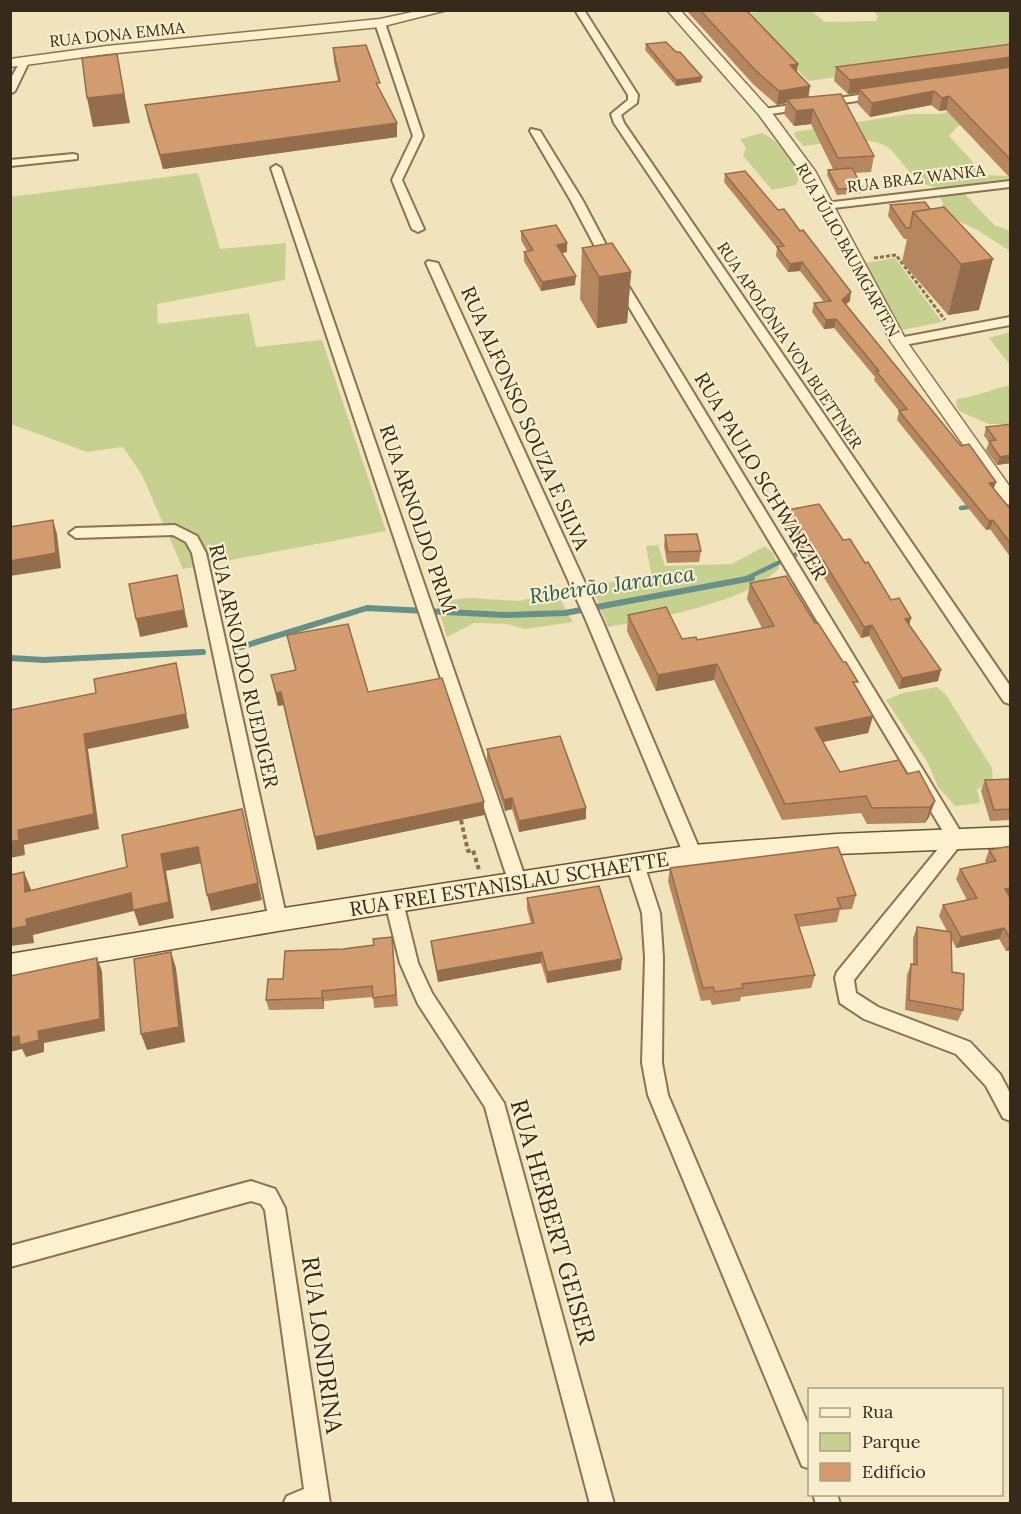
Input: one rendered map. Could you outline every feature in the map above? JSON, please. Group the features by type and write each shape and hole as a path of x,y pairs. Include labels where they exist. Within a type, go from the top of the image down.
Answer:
{"main road":[{"name":"RUA FREI ESTANISLAU SCHAETTE","path":"10,966 278,920 693,855 836,844 1011,837"}],"street":[{"name":"RUA DONA EMMA","path":"10,63 107,50 239,39 380,23 441,10"},
{"name":"RUA APOLÔNIA VON BUETTNER","path":"579,10 633,95 633,101 616,114 620,123 1011,698"},
{"name":"RUA JÚLIO BAUMGARTEN","path":"673,10 764,112 810,174 899,342 961,434 1009,495"},
{"path":"380,23 417,136 397,180 418,230"},
{"path":"10,91 24,62"},
{"path":"764,112 893,93"},
{"name":"RUA PAULO SCHWARZER","path":"535,131 577,201 598,244 787,561 904,748 956,839"},
{"path":"10,163 73,157"},
{"name":"RUA ARNOLDO PRIM","path":"276,168 519,883"},
{"name":"RUA BRAZ WANKA","path":"825,206 1011,184"},
{"name":"RUA ALFONSO SOUZA E SILVA","path":"432,263 594,620 693,855"},
{"path":"899,342 1011,321"},
{"name":"RUA ARNOLDO RUEDIGER","path":"76,533 175,530 192,539 199,553 278,920"},
{"path":"956,839 844,978 847,997 871,1013 963,1048 993,1080 1011,1112"},
{"path":"635,864 651,913 654,957 652,1063 658,1095 808,1453"},
{"name":"RUA HERBERT GEISER","path":"394,902 409,963 425,998 494,1103 507,1144 602,1503"},
{"name":"RUA LONDRINA","path":"10,1257 251,1191 268,1196 274,1208 310,1501"}],"path":[{"path":"855,260 896,255 955,332"},
{"path":"461,820 468,851 473,850 484,888"}],"green space":[{"path":"816,11 813,12 825,22 876,21 878,16 873,11 1010,11 1010,53 808,81 749,16 751,13"},
{"path":"995,101 984,119 958,126 949,136 985,175 1010,176 1010,181 972,188 942,189 925,184 913,176 890,149 882,144 849,140 804,146 795,137 794,132 909,114 939,114"},
{"path":"762,133 774,141 788,157 800,176 796,185 772,190 743,156 746,148 740,139"},
{"path":"198,173 220,249 286,243 285,280 157,304 158,324 249,313 256,347 322,340 386,531 183,569 142,475 123,447 87,452 11,424 10,197"},
{"path":"963,192 994,225 1010,231 1010,251 979,231 941,212 943,204 939,194"},
{"path":"895,258 942,322 902,330 866,263"},
{"path":"1010,332 1010,365 989,338"},
{"path":"1010,385 1010,424 988,424 959,411 956,405 957,399"},
{"path":"658,545 665,566 732,564 765,546 773,553 779,568 765,580 746,591 723,600 674,614 608,627 591,585 652,577 646,546"},
{"path":"556,592 573,622 525,629 506,624 474,623 447,637 436,601 471,598 519,601"},
{"path":"937,687 946,695 992,768 993,783 977,789 980,803 955,806 938,787 928,763 886,700 903,693"}],"building":[{"path":"700,10 746,10 798,64 790,65 810,86 779,91 755,70"},
{"path":"666,42 676,52 680,52 702,77 676,80 646,44"},
{"path":"1011,44 1011,57 850,80 836,67"},
{"path":"366,45 380,83 376,83 397,123 160,155 145,105 340,81 333,48"},
{"path":"117,54 124,94 87,98 82,58"},
{"path":"1011,67 1011,160 949,96 942,98 934,91 872,103 859,89"},
{"path":"841,94 874,156 838,158 813,109 796,111 787,99"},
{"path":"852,168 863,188 838,189 828,170"},
{"path":"745,171 778,210 784,209 800,231 803,230 851,292 842,300 961,446 969,444 996,482 989,483 1011,510 1011,544 993,520 989,521 899,411 907,409 876,371 879,371 836,319 826,320 814,303 831,301 802,262 790,264 777,247 784,246 725,174"},
{"path":"925,202 930,209 913,212 910,228 906,228 890,205"},
{"path":"944,207 993,259 961,264 913,212"},
{"path":"556,225 567,243 557,245 576,276 542,282 524,252 533,250 521,231"},
{"path":"612,243 631,272 599,277 582,248"},
{"path":"1011,424 1011,455 1000,457 989,441 996,440 986,427"},
{"path":"819,504 843,540 850,539 865,563 868,562 891,600 899,598 911,618 905,619 941,670 902,678 872,625 864,627 823,560 817,561 795,524 791,525 782,511"},
{"path":"53,520 56,553 10,561 10,527"},
{"path":"697,534 701,551 668,552 665,535"},
{"path":"177,575 184,610 136,619 129,584"},
{"path":"786,576 815,623 818,623 843,662 846,662 858,682 853,682 873,716 815,728 840,772 899,760 907,774 919,771 935,801 930,807 872,808 866,796 785,804 717,664 658,675 628,615 666,607 682,639 696,637 697,640 774,626 750,583"},
{"path":"348,624 368,692 442,678 484,802 315,837 281,692 276,693 271,675 296,670 287,635"},
{"path":"176,663 186,714 84,734 94,814 18,830 19,840 10,842 10,710 96,693 94,679"},
{"path":"560,736 586,808 519,821 512,798 504,800 487,749"},
{"path":"1011,779 1011,809 994,810 985,780"},
{"path":"242,809 258,883 207,895 198,847 161,854 169,902 133,910 131,893 26,919 27,926 10,929 10,875 24,872 25,892 127,867 122,835"},
{"path":"1011,846 1011,888 1005,889 1011,899 1011,940 1004,928 961,937 943,905 977,898 960,869 996,861 989,850"},
{"path":"838,847 856,895 837,898 841,908 795,915 815,975 742,984 743,988 715,992 713,987 703,988 670,868"},
{"path":"599,886 622,959 547,972 542,952 437,971 431,941 534,923 527,898"},
{"path":"917,927 951,932 952,972 964,974 963,1010 909,1000 911,964 917,965"},
{"path":"392,937 396,995 373,998 372,986 322,991 322,998 266,1000 268,979 283,979 285,951 343,949 374,945 373,939"},
{"path":"171,952 179,1027 141,1034 134,959"},
{"path":"97,958 100,1019 38,1031 39,1040 20,1045 19,1036 10,1038 10,976"}],"waterway":[{"name":"Ribeirão Jararaca","path":"961,508 976,506"},
{"name":"Ribeirão Jararaca","path":"745,579 809,548"},
{"name":"Ribeirão Jararaca","path":"241,647 367,608 505,615 565,613 752,578"},
{"name":"Ribeirão Jararaca","path":"10,658 44,660 203,652"}]}
